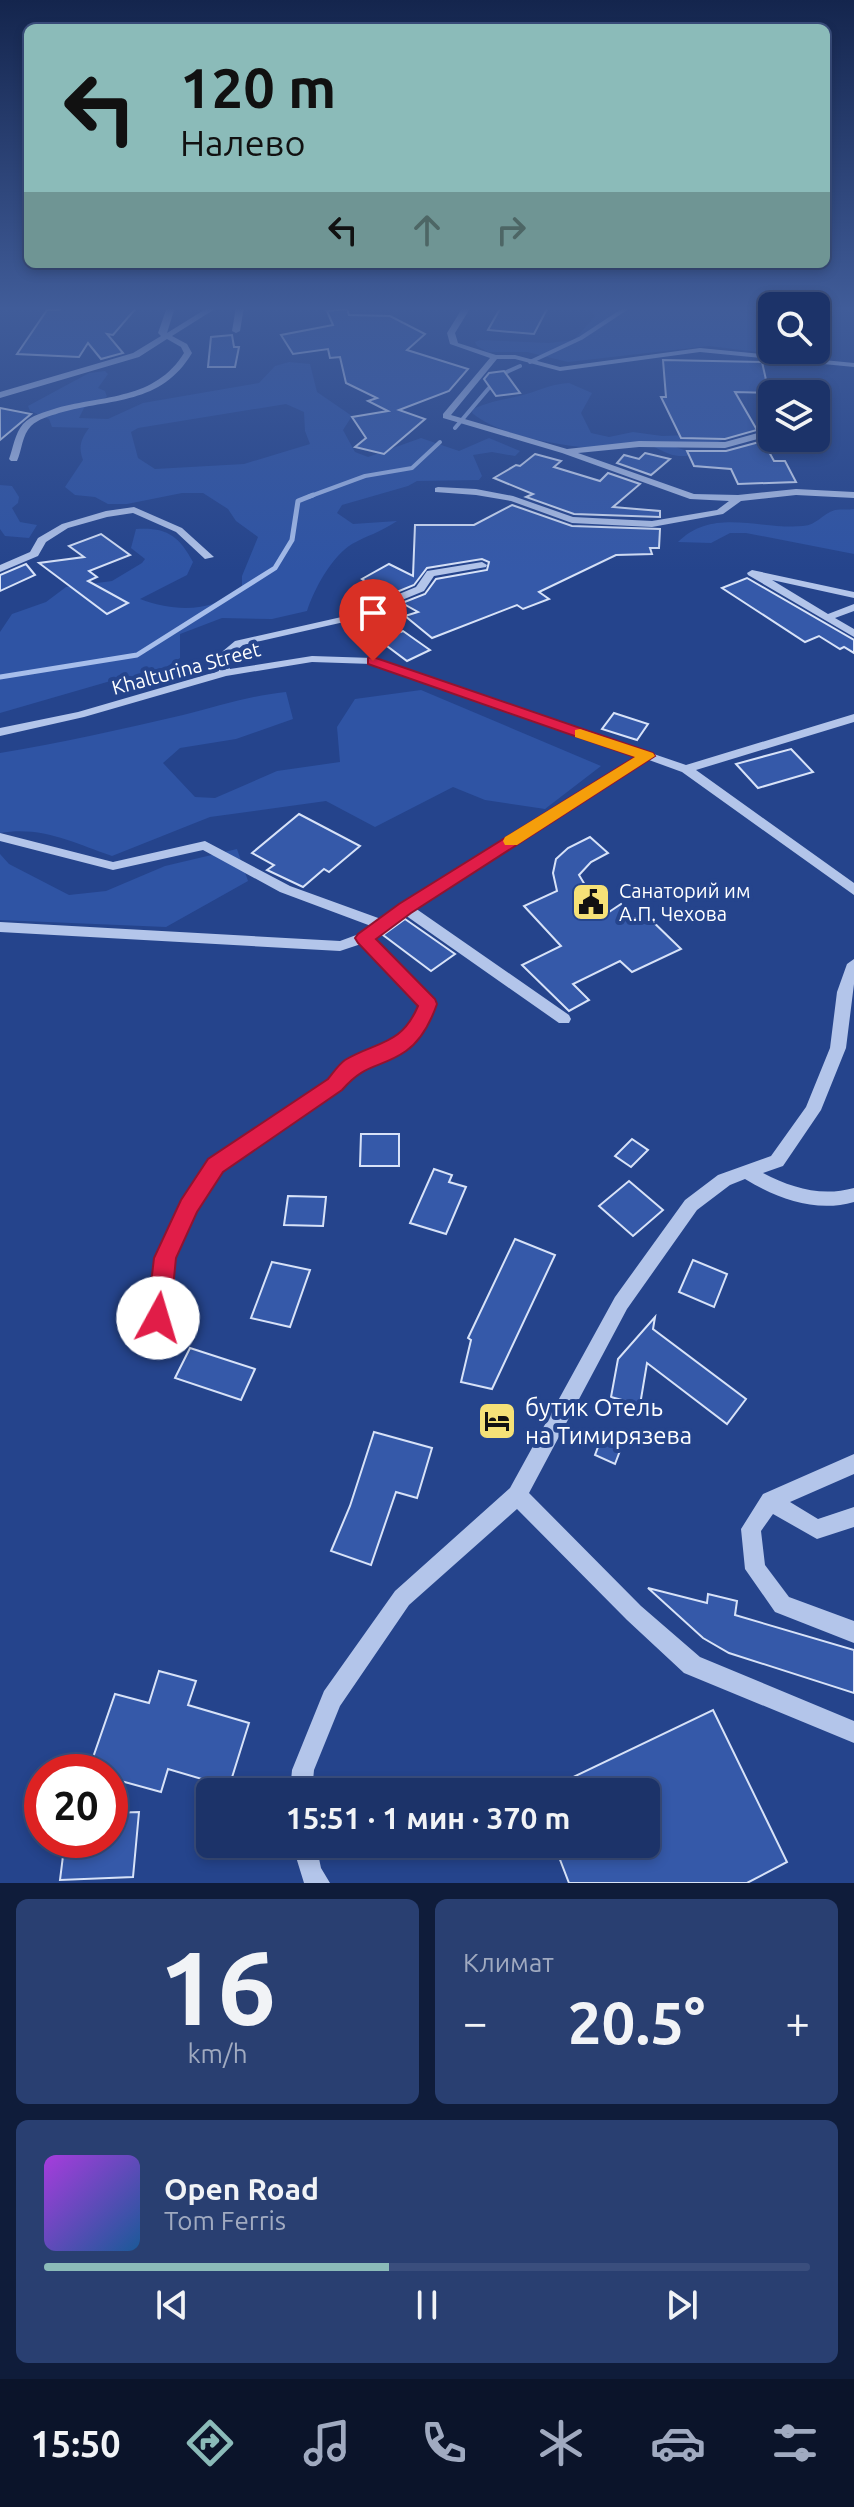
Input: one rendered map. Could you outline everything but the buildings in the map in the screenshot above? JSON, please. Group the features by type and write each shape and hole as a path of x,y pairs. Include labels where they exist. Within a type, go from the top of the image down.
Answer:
{"street":[{"path":"14,459 24,428 35,419 96,400 127,395"},
{"path":"462,395 446,416 646,478 682,495 738,498 796,492 854,495"},
{"path":"565,451 639,444 725,445 758,436"},
{"path":"438,490 476,492 513,499 572,520 652,524 720,512 738,498"},
{"path":"0,569 34,554 42,540 65,526 106,514 134,510 179,530 209,557"},
{"path":"225,673 223,656 239,643 349,618 420,589 431,573 482,565"},
{"path":"854,595 752,573 854,634"},
{"path":"827,618 854,607"},
{"name":"Khalturina Street","path":"0,732 80,715 225,673 312,659 373,661 686,769 854,890"},
{"path":"686,769 854,718"},
{"path":"0,927 340,946 364,938 405,908 647,756"},
{"path":"0,837 113,866 205,845 285,889 383,925"},
{"path":"405,908 564,1019"},
{"path":"158,1318 165,1258 188,1206 215,1165 335,1084 350,1067 400,1045 420,1024 428,1004 364,938"},
{"path":"302,1778 332,1699 402,1598 517,1495 621,1303 685,1213 724,1180 777,1161 813,1110 838,1048 844,992 854,964"},
{"path":"747,1172 774,1189 787,1192 837,1202 854,1195"},
{"path":"854,1464 770,1501 751,1529 755,1569 782,1605 854,1632"},
{"path":"517,1495 634,1613 692,1665 854,1732"},
{"path":"770,1501 817,1529 854,1517"},
{"path":"307,1858 311,1873 318,1883"}],"shaded area":[{"path":"49,395 106,395 84,408 79,418 108,419 143,403 190,395 321,395 352,416 343,430 355,452 368,457 421,438 459,451 489,438 520,451 515,456 492,452 473,455 482,476 479,480 417,481 342,505 337,513 353,524 397,521 352,544 338,556 319,583 307,611 272,619 222,618 180,634 180,658 160,671 114,680 0,713 0,632 12,614 46,602 66,587 112,581 142,563 145,559 131,548 136,529 171,535 193,562 187,575 140,599 166,606 193,608 219,602 242,587 242,576 258,537 236,521 228,509 203,493 182,493 127,504 108,504 95,497 75,495 65,487 83,460 81,443 89,428 52,427 49,419 30,411 28,406","holes":["286,404 304,412 305,431 310,444 244,464 155,469 138,458 131,432 138,428"]},
{"path":"523,395 591,395 581,413 591,433 609,437 633,432 662,436 722,434 729,437 718,442 672,446 697,454 686,456 638,444 606,449 586,448 516,435 472,413 473,409 487,404"},
{"path":"0,485 12,486 19,497 12,508 20,522 37,525 29,538 5,536 0,529"},
{"path":"854,509 854,554 746,533 730,533 711,543 678,542 706,525 738,522 803,526 835,510"},
{"path":"421,690 601,766 545,809 485,800 453,787 375,827 326,801 210,817 112,856 44,834 0,833 0,753 92,736 286,692 293,719 236,739 180,748 163,763 195,797 215,798 277,771 340,762 337,727 355,699"},
{"path":"237,849 248,881 166,927 0,920 0,854 9,864 69,895 106,891 165,866"}],"waterway":[{"path":"455,428 483,395"},
{"path":"308,497 365,476 412,468 440,442"},
{"path":"308,497 313,495"},
{"path":"0,677 137,655 275,568 292,540 298,501 308,497"}],"slow traffic":[{"path":"511,841 647,756 580,734"}],"place":[{"name":"Санаторий им А.П. Чехова","path":"591,902"},
{"name":"бутик Отель на Тимирязева","path":"497,1421"}],"route":[{"path":"158,1318 165,1258 188,1206 215,1165 335,1084 350,1067 400,1045 420,1024 428,1004 364,938 405,908 647,756 373,661"}]}
